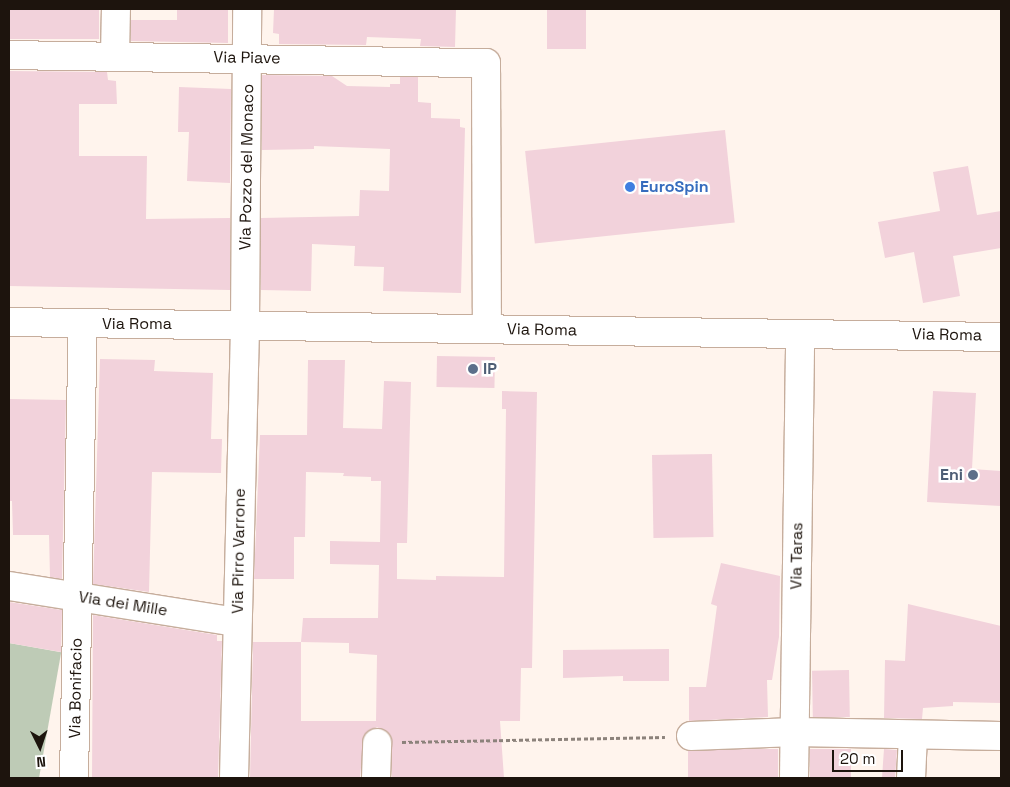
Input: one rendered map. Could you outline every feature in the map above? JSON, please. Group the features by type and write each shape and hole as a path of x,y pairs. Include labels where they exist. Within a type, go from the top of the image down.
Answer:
{"street":[{"path":"115,56 116,9"},
{"name":"Via Pozzo del Monaco","path":"245,324 247,9"},
{"name":"Via Piave","path":"9,55 486,63 487,329"},
{"name":"Via Roma","path":"9,322 245,324 1001,337"},
{"name":"Via Roma","path":"78,597 83,324"},
{"name":"Via Pirro Varrone","path":"234,778 245,324"},
{"name":"Via Taras","path":"794,778 800,335"},
{"name":"Via dei Mille","path":"9,586 238,622"},
{"name":"Via Bonifacio","path":"74,778 78,597"},
{"path":"691,736 795,732 1001,736"},
{"path":"911,778 913,735"},
{"path":"376,778 377,742"}],"path":[{"path":"377,742 691,736"}],"green space":[{"path":"9,643 61,652 39,778 9,778"}],"building":[{"path":"10,9 99,9 99,39 10,39"},
{"path":"228,9 228,43 131,41 131,20 177,20 177,10"},
{"path":"274,9 456,9 455,47 420,46 421,39 367,37 366,45 279,44 279,34 273,33"},
{"path":"547,9 586,9 586,49 547,49"},
{"path":"9,71 107,72 108,80 116,81 117,104 79,104 79,156 147,156 146,219 230,218 230,290 9,286"},
{"path":"262,75 332,76 347,86 390,87 390,84 400,84 400,77 418,77 418,102 431,103 431,118 460,119 460,127 465,128 461,293 383,291 384,267 354,266 355,246 312,244 311,291 261,290 261,218 359,216 360,190 389,191 390,149 314,146 314,149 262,150"},
{"path":"179,87 231,89 230,183 187,181 189,132 178,132"},
{"name":"EuroSpin","path":"725,130 735,222 535,244 525,151"},
{"path":"968,166 977,215 1001,211 1001,248 953,256 960,296 923,303 914,252 885,258 878,222 940,211 933,172"},
{"path":"437,356 495,357 494,388 436,387"},
{"path":"100,359 155,360 154,371 213,373 211,439 222,439 221,473 152,472 149,592 93,584"},
{"path":"308,360 345,360 343,428 382,429 384,381 411,382 407,543 397,543 397,579 436,580 436,576 504,577 506,409 502,409 502,391 537,392 532,668 521,668 520,721 500,721 504,778 392,778 391,736 377,727 364,735 360,778 250,778 253,642 301,642 303,618 378,618 379,565 330,564 330,541 380,542 381,481 371,481 371,477 343,476 344,473 306,472 305,537 294,537 294,579 254,579 260,435 307,435","holes":["301,642 349,643 349,653 377,655 376,721 301,721"]},
{"path":"933,391 976,393 972,469 1001,471 1001,506 927,502"},
{"path":"9,399 66,400 62,579 50,577 49,535 13,535 12,501 9,501"},
{"path":"712,454 713,537 653,538 652,455"},
{"path":"721,563 780,576 779,637 772,680 767,680 768,717 689,721 689,687 706,687 717,606 711,604"},
{"path":"9,602 62,610 61,652 9,643"},
{"path":"908,604 1001,626 1001,703 953,702 953,706 923,708 922,719 884,718 885,660 905,661"},
{"path":"93,615 217,635 217,641 222,641 218,778 92,778"},
{"path":"669,649 669,681 623,681 623,676 563,678 563,650"},
{"path":"849,670 850,717 813,718 812,671"},
{"path":"688,749 778,749 778,778 688,778"},
{"path":"810,749 851,749 851,778 810,778"},
{"path":"884,749 897,750 895,778 882,778"}],"place":[{"name":"EuroSpin","path":"630,187"},
{"name":"IP","path":"473,369"},
{"name":"Eni","path":"973,475"}]}
